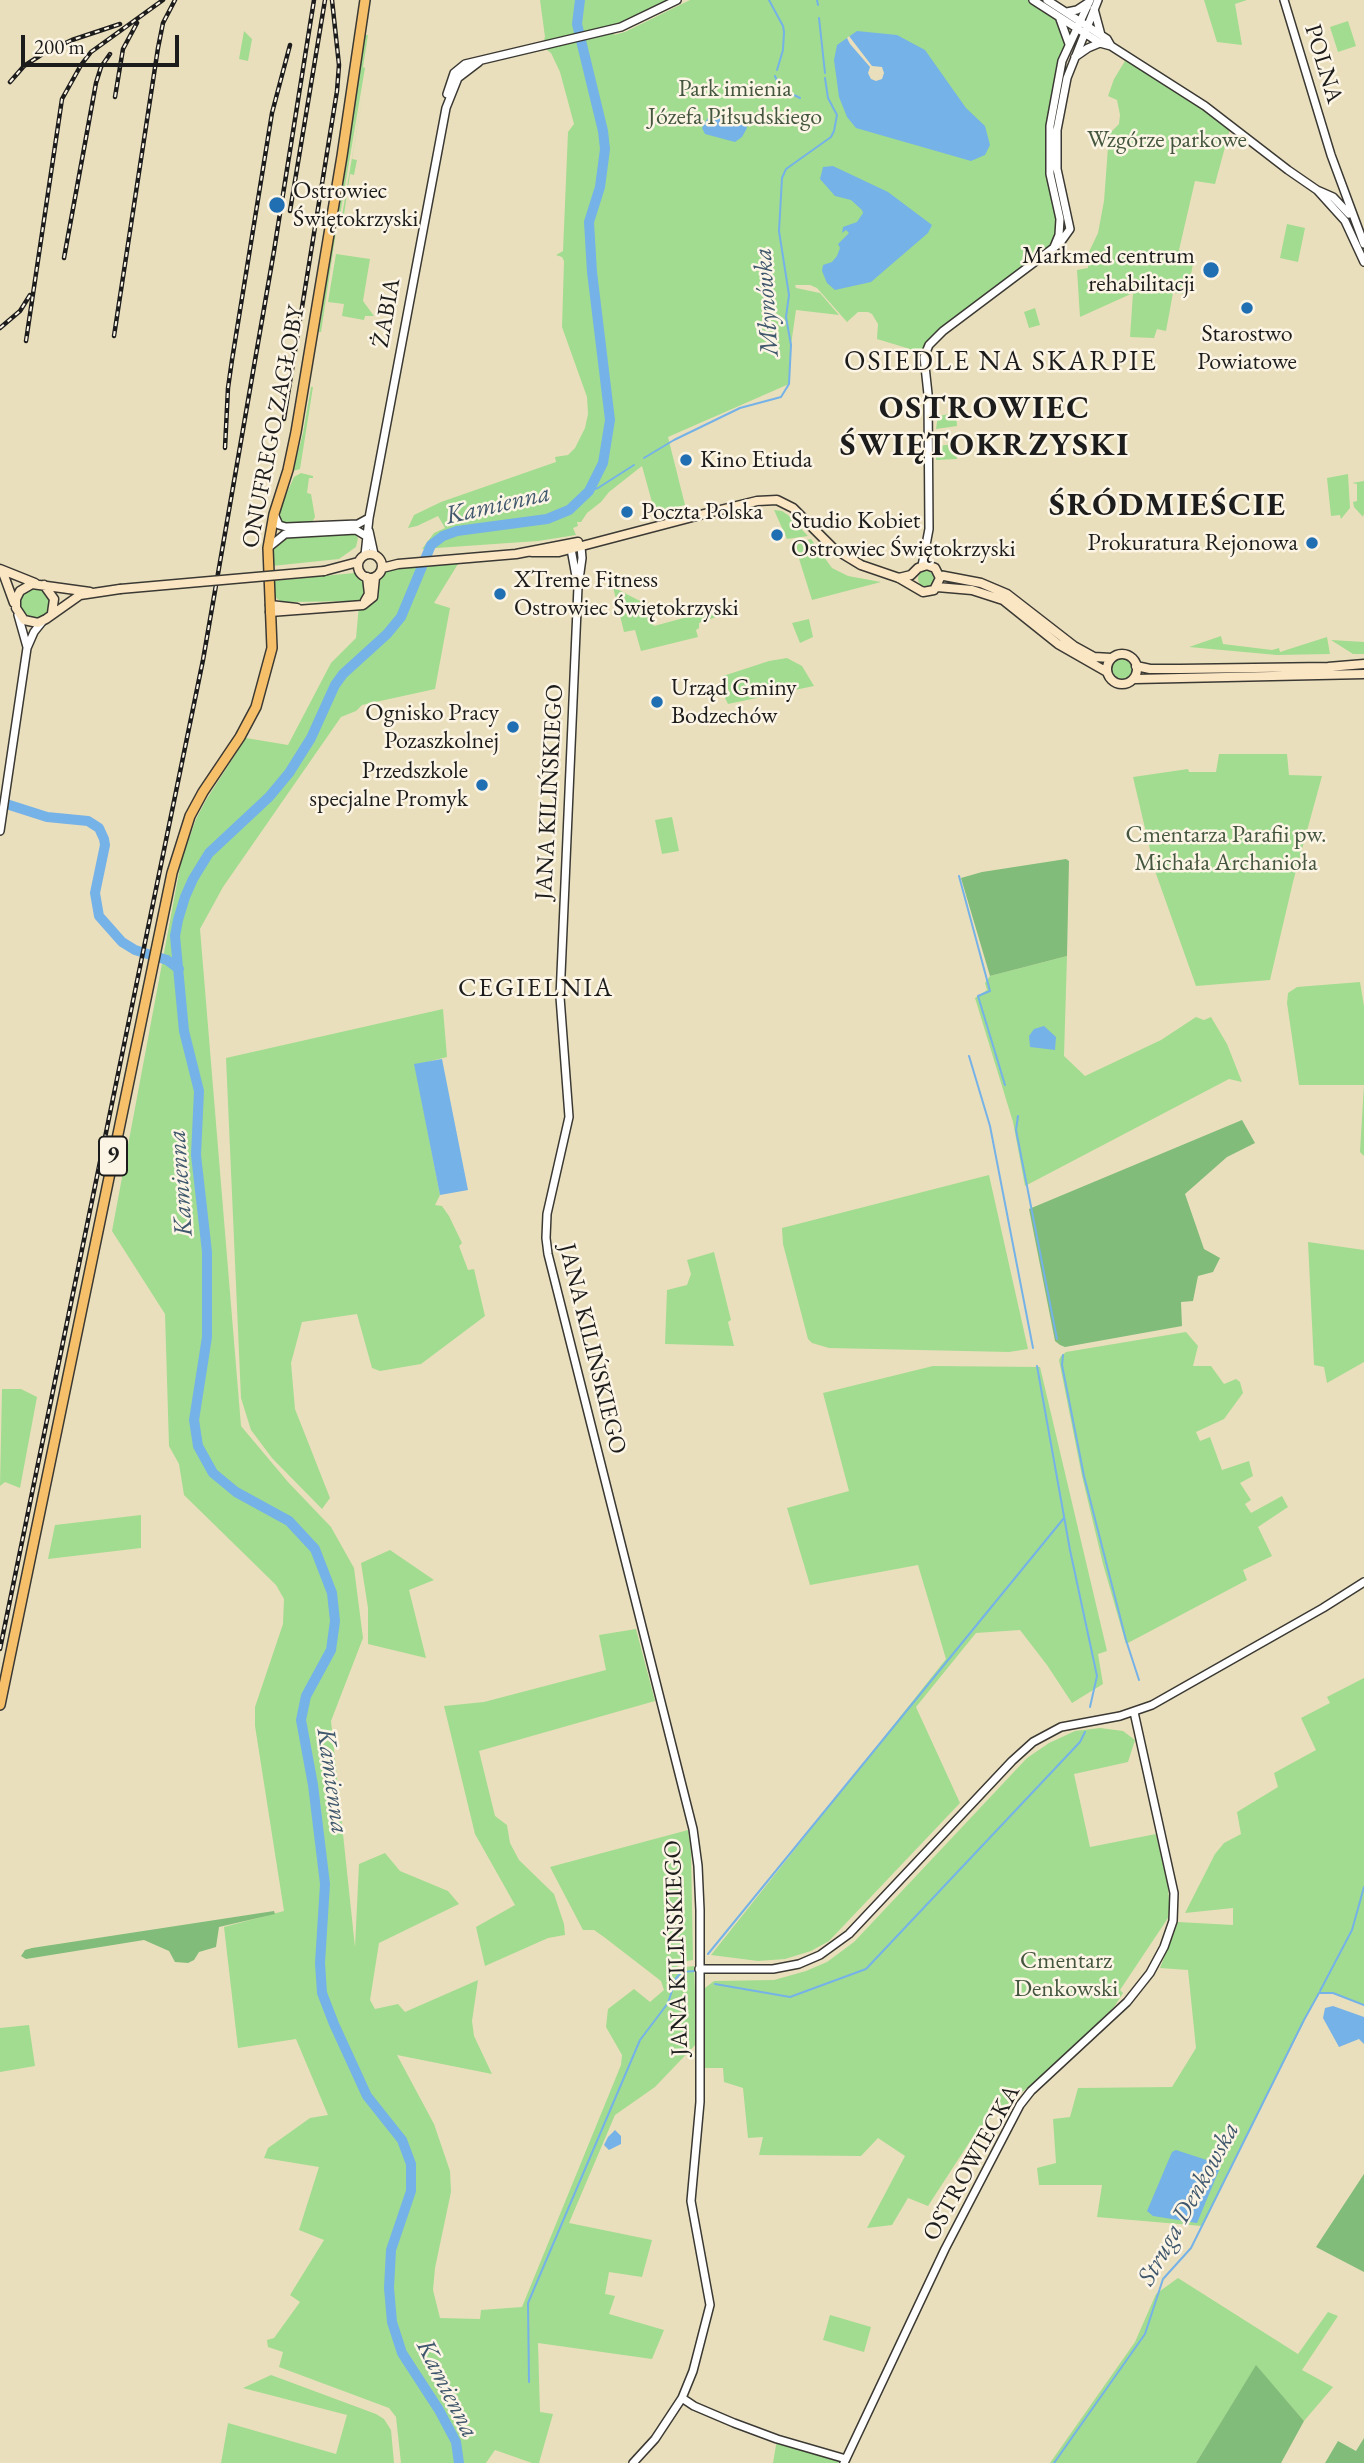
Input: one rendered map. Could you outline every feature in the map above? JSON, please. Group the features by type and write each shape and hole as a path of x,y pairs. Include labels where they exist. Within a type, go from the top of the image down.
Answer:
{"main road":[{"name":"ONUFREGO ZAGŁOBY","path":"270,608 268,548 274,514 288,470 296,432 365,0"},
{"path":"1,569 17,609 27,621 42,621 75,597 90,592 359,567 375,559 398,564 533,552 555,553 757,501 776,500 797,511 821,538 837,551 866,567 899,578 923,592 930,592 937,587 972,590 1003,600 1058,644 1107,672 1119,685 1128,684 1136,678 1364,674"},
{"path":"270,608 359,606 368,596 375,559"},
{"path":"899,578 927,566 939,575 981,583 1007,593 1074,646 1094,657 1111,658 1117,654 1127,654 1136,666 1136,678"},
{"path":"359,567 371,577"},
{"path":"1,569 41,585 54,599 54,608 50,615"},
{"path":"914,572 914,585"},
{"path":"937,587 939,575"},
{"path":"17,609 16,599 26,586 41,585 90,592"},
{"name":"9","path":"0,1705 172,873 181,838 202,792 240,737 256,707 272,648 270,608"},
{"path":"1107,672 1111,658"},
{"path":"1136,666 1180,669 1364,664"}],"street":[{"name":"ŻABIA","path":"375,559 366,536 448,86 468,63 631,23 677,0"},
{"path":"1033,0 1046,3 1101,39 1107,39 1111,46 1205,106 1288,170 1334,200 1353,219"},
{"name":"POLNA","path":"1284,0 1339,179 1364,244"},
{"path":"1064,15 1093,3"},
{"path":"927,566 927,406 923,362 929,345 943,331 1060,243 1070,229 1058,179 1056,145 1065,84 1093,3"},
{"path":"1093,3 1101,39"},
{"path":"1064,15 1069,44"},
{"path":"1054,247 1059,235 1060,219 1050,174 1049,126 1059,74 1069,44 1083,27"},
{"path":"1074,58 1101,39"},
{"path":"1339,179 1334,200 1364,262"},
{"path":"1334,200 1344,192"},
{"path":"274,514 278,523 286,527 358,524 369,521"},
{"name":"ŻABIA","path":"369,521 375,559"},
{"path":"272,526 285,534 356,530 366,536"},
{"path":"268,548 285,534"},
{"name":"JANA KILIŃSKIEGO","path":"576,546 578,615 559,997 569,1117 547,1214 546,1238 693,1829 698,1866 701,2068 691,2201 710,2305 693,2371 682,2398"},
{"path":"17,609 27,648"},
{"path":"0,831 27,648 42,621"},
{"path":"699,1969 773,1969 799,1964 820,1955 849,1934 1033,1742 1061,1727 1133,1712 1164,1699 1364,1582"},
{"name":"OSTROWIECKA","path":"845,2461 945,2249 1020,2105 1031,2091 1127,2002 1150,1973 1164,1947 1173,1921 1174,1893 1133,1712"},
{"path":"633,2463 655,2440 682,2398 734,2423 845,2461"}],"green space":[{"name":"Park imienia Józefa Piłsudskiego","path":"540,0 677,0 621,27 615,24 569,38 616,28 614,35 625,32 690,0 1033,0 1060,19 1069,44 1062,61 1049,144 1060,219 1054,247 943,331 924,357 910,349 877,339 878,324 872,314 858,312 847,322 817,288 795,285 796,288 820,293 839,315 796,310 789,384 668,437 685,505 655,513 642,466 609,492 581,522 577,522 578,526 573,528 576,535 538,541 422,549 434,533 445,528 438,516 408,528 414,515 441,502 556,462 555,457 568,455 575,448 585,428 587,397 562,327 564,261 556,255 563,251 568,132 574,124 560,72 551,53 542,46 545,37"},
{"path":"1204,0 1247,0 1235,4 1242,45 1217,42"},
{"path":"1348,21 1356,46 1338,52 1330,27"},
{"path":"244,31 252,39 248,61 239,59"},
{"path":"365,35 368,35 365,68 338,227 335,224"},
{"name":"Wzgórze parkowe","path":"1128,56 1231,125 1215,184 1195,181 1179,250 1195,254 1187,294 1173,293 1166,331 1157,329 1154,338 1130,337 1133,293 1080,317 1077,270 1088,268 1088,254 1098,233 1104,201 1109,134 1119,124 1117,100 1108,96 1114,79"},
{"path":"366,77 352,159 357,160 354,175 350,174 342,228 340,227"},
{"path":"1287,224 1305,228 1298,262 1280,258"},
{"path":"336,232 321,332 319,332 333,233"},
{"path":"336,254 370,259 363,301 374,316 365,316 364,320 342,316 344,304 328,302"},
{"path":"1035,308 1040,325 1029,328 1024,312"},
{"path":"311,387 300,469 293,471 303,433"},
{"path":"956,413 957,426 936,429 938,416"},
{"path":"956,444 957,459 936,460 936,446"},
{"path":"301,473 313,476 309,478 307,493 311,494 315,517 312,522 284,527 274,514 280,516 281,506 294,477"},
{"path":"1348,474 1350,508 1341,519 1340,515 1331,516 1327,478"},
{"path":"1364,481 1363,517 1354,507 1353,502 1357,501 1357,484 1352,483"},
{"path":"774,510 788,515 808,536 787,539"},
{"path":"353,532 358,538 356,547 339,559 272,566 273,547 287,536"},
{"path":"811,539 832,568 848,576 881,582 812,600 794,543"},
{"path":"461,559 434,603 450,608 435,689 362,705 356,711 341,717 223,887 200,929 241,1426 288,1482 331,1527 354,1568 363,1638 331,1721 355,1947 359,1864 385,1853 400,1871 448,1891 459,1904 379,1943 370,2000 375,2009 398,2004 405,2012 478,1980 472,2021 474,2036 492,2074 397,2055 434,2124 450,2171 451,2192 433,2290 440,2318 480,2319 481,2310 522,2307 621,2065 622,2055 606,2027 608,2009 634,1989 650,2002 664,1990 661,1981 604,1937 594,1930 583,1930 550,1867 688,1830 691,1852 693,1960 682,1962 676,1968 694,1966 697,2043 655,2087 615,2115 569,2223 652,2240 642,2277 609,2272 605,2294 615,2296 609,2314 664,2330 652,2359 538,2343 540,2412 553,2414 539,2463 495,2450 486,2463 401,2463 396,2417 389,2408 279,2367 283,2352 268,2347 267,2340 274,2338 300,2302 290,2295 324,2240 299,2230 319,2167 264,2158 268,2148 310,2118 328,2115 296,2039 238,2048 224,1927 284,1911 255,1726 255,1707 283,1624 284,1599 276,1585 184,1495 179,1464 169,1446 165,1314 112,1231 181,862 196,819 246,738 288,745 331,663 356,638 359,605 382,568"},
{"path":"926,571 932,573 932,585 926,587 920,585 918,579 920,573"},
{"path":"354,573 364,580 366,594 359,601 283,602 277,599 274,593 273,581"},
{"path":"613,587 646,602 654,626 717,609 719,616 699,623 696,630 698,637 641,651 635,630 624,632"},
{"path":"35,588 46,592 50,603 46,614 35,618 24,614 20,603 24,592"},
{"path":"809,619 813,637 800,643 792,623"},
{"path":"1221,636 1223,644 1272,650 1279,648 1280,652 1327,637 1330,654 1277,655 1189,647"},
{"path":"1331,640 1364,642 1364,654 1353,654"},
{"path":"787,658 802,666 814,686 728,704 725,698 730,694 723,676"},
{"path":"1122,659 1129,662 1132,669 1129,676 1122,679 1115,676 1112,669 1115,662"},
{"name":"Cmentarza Parafii pw. Michała Archanioła","path":"1219,754 1287,754 1289,775 1322,776 1270,980 1196,986 1155,871 1133,777 1188,769 1189,772 1216,772"},
{"path":"672,817 679,851 662,854 655,820"},
{"path":"1066,859 1069,861 1067,956 990,976 961,878 982,872"},
{"path":"1067,956 1064,1056 1085,1076 1161,1040 1196,1017 1204,1020 1211,1017 1227,1044 1242,1082 1229,1079 1025,1186 1013,1122 975,998 987,990 985,983 990,976"},
{"path":"1360,982 1364,1006 1364,1085 1299,1085 1287,1003 1288,993 1297,987"},
{"path":"443,1009 447,1057 415,1065 440,1195 435,1205 442,1206 449,1216 462,1243 459,1246 468,1270 474,1269 485,1316 421,1364 380,1371 372,1368 357,1314 302,1322 291,1363 295,1409 330,1498 322,1509 272,1458 251,1430 241,1398 226,1058"},
{"path":"1364,1085 1364,1156 1360,1152"},
{"path":"1242,1120 1255,1143 1227,1157 1185,1194 1204,1249 1220,1258 1213,1272 1198,1276 1193,1301 1181,1302 1182,1326 1065,1347 1055,1341 1029,1209"},
{"path":"989,1175 1028,1349 1009,1352 829,1348 812,1343 808,1339 783,1244 782,1228"},
{"path":"1308,1242 1364,1250 1364,1362 1327,1383 1324,1367 1314,1365"},
{"path":"714,1252 731,1320 728,1322 734,1346 665,1344 667,1290 687,1285 691,1274 687,1260"},
{"path":"1186,1332 1198,1346 1193,1366 1211,1366 1224,1384 1236,1379 1240,1382 1243,1393 1224,1419 1196,1432 1200,1441 1210,1437 1222,1470 1249,1461 1253,1476 1240,1483 1251,1500 1245,1504 1251,1513 1282,1496 1288,1507 1258,1527 1272,1556 1243,1570 1247,1580 1126,1644 1082,1476 1059,1360 1066,1352"},
{"path":"933,1366 1040,1367 1107,1651 1098,1654 1103,1684 1072,1703 1020,1630 976,1633 916,1707 960,1803 829,1941 811,1951 785,1959 758,1961 711,1955 946,1659 918,1565 810,1585 787,1508 849,1491 823,1393"},
{"path":"2,1389 21,1389 37,1397 20,1488 5,1482 0,1486"},
{"path":"141,1515 141,1548 48,1559 55,1525"},
{"path":"390,1550 434,1580 409,1590 426,1658 368,1644 368,1608 361,1563"},
{"path":"636,1629 655,1701 479,1751 495,1816 507,1825 510,1843 519,1860 554,1894 565,1935 548,1938 485,1966 476,1927 515,1905 475,1834 444,1706 484,1702 606,1670 599,1635"},
{"path":"1364,1678 1364,2005 1333,1993 1319,1993 1202,2226 1097,2217 1102,2185 1039,2185 1037,2168 1056,2163 1053,2119 1070,2117 1078,2088 1172,2087 1196,2048 1188,1970 1160,1968 1178,1922 1233,1925 1233,1908 1185,1913 1215,1854 1224,1843 1241,1834 1237,1812 1278,1787 1274,1773 1316,1750 1301,1718 1330,1703 1327,1697"},
{"name":"Cmentarz Denkowski","path":"1100,1728 1123,1731 1135,1740 1128,1762 1074,1774 1090,1847 1156,1834 1168,1887 1170,1915 1120,1990 1123,1993 1114,2007 1051,2068 978,2129 928,2206 908,2198 892,2225 867,2228 905,2156 878,2138 861,2156 759,2155 763,2137 748,2138 743,2088 724,2082 723,2068 705,2068 705,1988 714,1981 774,1980 827,1962 854,1942 1027,1758 1049,1743 1075,1731"},
{"path":"274,1911 275,1914 219,1927 216,1947 199,1952 194,1960 188,1963 175,1962 169,1951 144,1940 26,1959 21,1956 25,1950 32,1948"},
{"path":"29,2025 35,2066 0,2072 0,2028"},
{"path":"1364,2174 1364,2272 1316,2247"},
{"path":"1178,2278 1298,2354 1328,2312 1338,2316 1302,2370 1333,2387 1304,2421 1256,2366 1196,2463 1050,2463 1135,2342 1156,2294"},
{"path":"830,2315 871,2327 864,2352 823,2340"},
{"path":"1256,2365 1304,2421 1281,2463 1196,2463"},
{"path":"271,2375 384,2419 391,2430 394,2463 221,2463 228,2423 336,2454 347,2415 243,2388"},
{"path":"1364,2438 1364,2463 1325,2463 1338,2441 1356,2451"},
{"path":"777,2439 846,2459 844,2463 773,2463"}],"water":[{"path":"857,31 897,35 925,50 966,108 985,126 990,145 985,155 971,161 856,128 847,117 839,97 834,60 837,45"},
{"path":"710,114 745,123 747,128 735,142 705,134 702,128"},
{"path":"833,166 888,192 932,225 928,233 871,282 835,290 827,283 822,271 823,265 832,262 837,256 840,248 838,244 849,233 846,230 842,233 843,227 857,222 863,213 851,200 835,196 820,179 823,167"},
{"path":"1044,1026 1056,1037 1055,1050 1030,1047 1029,1036 1034,1029"},
{"path":"442,1059 468,1190 440,1195 414,1064"},
{"path":"1333,2006 1364,2017 1364,2044 1359,2039 1339,2047 1323,2018 1325,2008"},
{"path":"615,2130 621,2136 621,2144 609,2150 604,2145"},
{"path":"1176,2150 1219,2164 1220,2168 1197,2223 1153,2216 1147,2211 1172,2152"}],"pier":[{"path":"849,36 872,66 882,67 882,79 871,79 868,73 870,67 850,44 847,38"}],"waterway":[{"name":"Kamienna","path":"459,2463 456,2442 402,2353 392,2322 389,2288 391,2250 411,2191 411,2164 402,2140 367,2096 322,1993 320,1963 325,1884 313,1785 301,1720 306,1696 331,1650 335,1621 332,1593 315,1549 289,1521 236,1492 213,1473 198,1446 194,1420 207,1337 207,1252 196,1155 199,1091 184,1031 175,936 185,897 209,853 269,797 289,773 311,738 335,685 401,617 431,545 443,536 457,531 547,519 569,510 589,491 603,463 610,420 592,272 589,222 600,187 605,149 577,24 580,0"},
{"path":"769,0 784,32 783,50 777,70"},
{"name":"Młynówka","path":"817,0 818,5"},
{"name":"Młynówka","path":"819,18 825,73"},
{"path":"775,76 780,88 800,98"},
{"name":"Młynówka","path":"644,458 674,440 740,408 781,397 789,384 791,345 786,317 789,295 779,231 782,178 786,169 831,137 834,131 837,115 828,98 825,78"},
{"name":"Młynówka","path":"589,491 634,465"},
{"path":"0,802 47,817 88,821 99,828 105,845 95,893 99,916 122,942 135,950 167,960 179,969"},
{"path":"959,876 990,991 978,996 1005,1085"},
{"path":"969,1056 990,1126 1033,1348"},
{"path":"1018,1116 1016,1130 1057,1339"},
{"path":"1063,1355 1062,1365 1084,1476 1126,1640 1139,1680"},
{"path":"1037,1366 1070,1550 1097,1676 1090,1707"},
{"path":"708,1954 1064,1518"},
{"path":"715,1984 790,1997 866,1969 1080,1742 1085,1732"},
{"path":"1320,1991 1352,1930 1364,1887"},
{"path":"677,1977 682,1972 695,1971"},
{"path":"529,2382 528,2303 640,2040 668,2003 676,1978 681,1978"},
{"name":"Struga Denkowska","path":"1054,2463 1145,2334 1163,2279 1191,2248 1319,1993 1333,1993 1364,2005"}],"railway":[{"path":"26,341 62,99 91,52 163,0"},
{"path":"114,336 158,48 163,23 175,0"},
{"path":"0,1649 203,660 274,251 314,0"},
{"path":"290,211 325,0"},
{"path":"284,419 337,91 339,65 332,0"},
{"path":"115,97 123,49 137,23"},
{"path":"10,82 24,66 44,53 72,40 120,24"},
{"path":"225,448 232,360 272,113 290,45"},
{"path":"64,258 96,83 101,67 110,54"},
{"path":"0,328 20,311 30,295"}],"place":[{"name":"Ostrowiec Świętokrzyski","path":"277,205"},
{"name":"Markmed centrum rehabilitacji","path":"1211,270"},
{"name":"Starostwo Powiatowe","path":"1247,308"},
{"name":"Kino Etiuda","path":"686,460"},
{"name":"Poczta Polska","path":"627,512"},
{"name":"Studio Kobiet Ostrowiec Świętokrzyski","path":"777,535"},
{"name":"Prokuratura Rejonowa","path":"1312,543"},
{"name":"XTreme Fitness Ostrowiec Świętokrzyski","path":"500,594"},
{"name":"Urząd Gminy Bodzechów","path":"657,702"},
{"name":"Ognisko Pracy Pozaszkolnej","path":"513,727"},
{"name":"Przedszkole specjalne Promyk","path":"482,785"}],"district":[{"name":"OSIEDLE NA SKARPIE","path":"1001,362"},
{"name":"OSTROWIEC ŚWIĘTOKRZYSKI","path":"985,428"},
{"name":"ŚRÓDMIEŚCIE","path":"1168,506"},
{"name":"CEGIELNIA","path":"536,989"}]}
